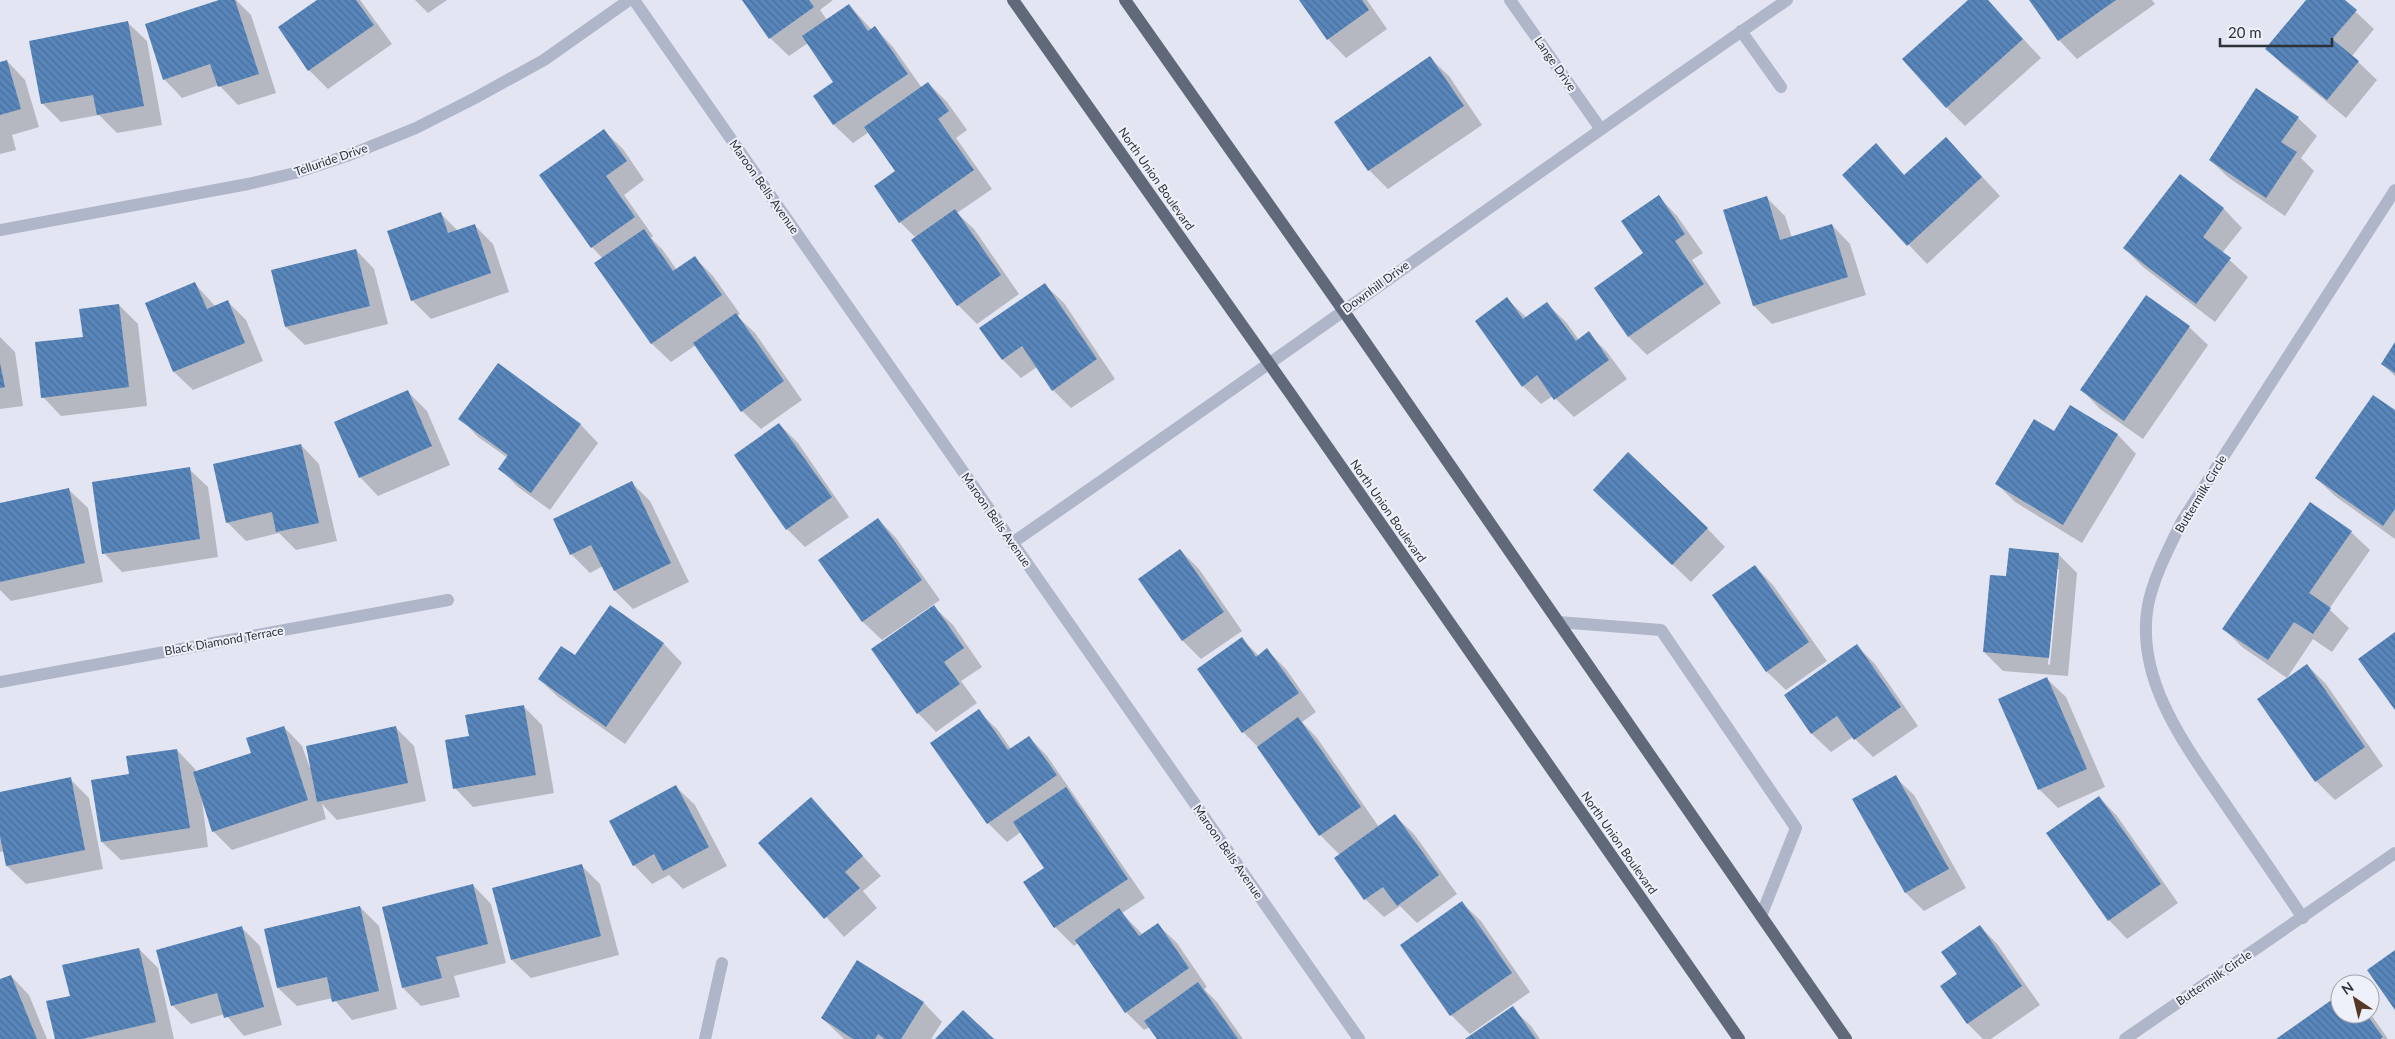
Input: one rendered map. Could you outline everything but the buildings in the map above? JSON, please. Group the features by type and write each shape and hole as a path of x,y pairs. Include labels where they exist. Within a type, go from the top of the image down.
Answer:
{"main road":[{"name":"North Union Boulevard","path":"1013,0 1270,365 1739,1039"},
{"path":"1125,0 1343,310 1846,1039"}],"street":[{"name":"Telluride Drive","path":"0,230 248,184 295,173 352,154 416,128 544,60 629,0"},
{"name":"Maroon Bells Avenue","path":"634,0 1359,1039"},
{"name":"Lange Drive","path":"1510,0 1600,128"},
{"name":"Downhill Drive","path":"1012,543 1270,365 1343,310 1600,128 1787,0"},
{"path":"1741,31 1781,87"},
{"name":"Buttermilk Circle","path":"2303,918 2177,733 2156,685 2147,648 2148,606 2160,567 2182,521 2395,190"},
{"name":"Black Diamond Terrace","path":"0,682 448,600"},
{"path":"1558,622 1661,630 1796,828 1761,916"},
{"name":"Buttermilk Circle","path":"2124,1039 2303,918 2395,853"},
{"path":"705,1039 722,963"}]}
